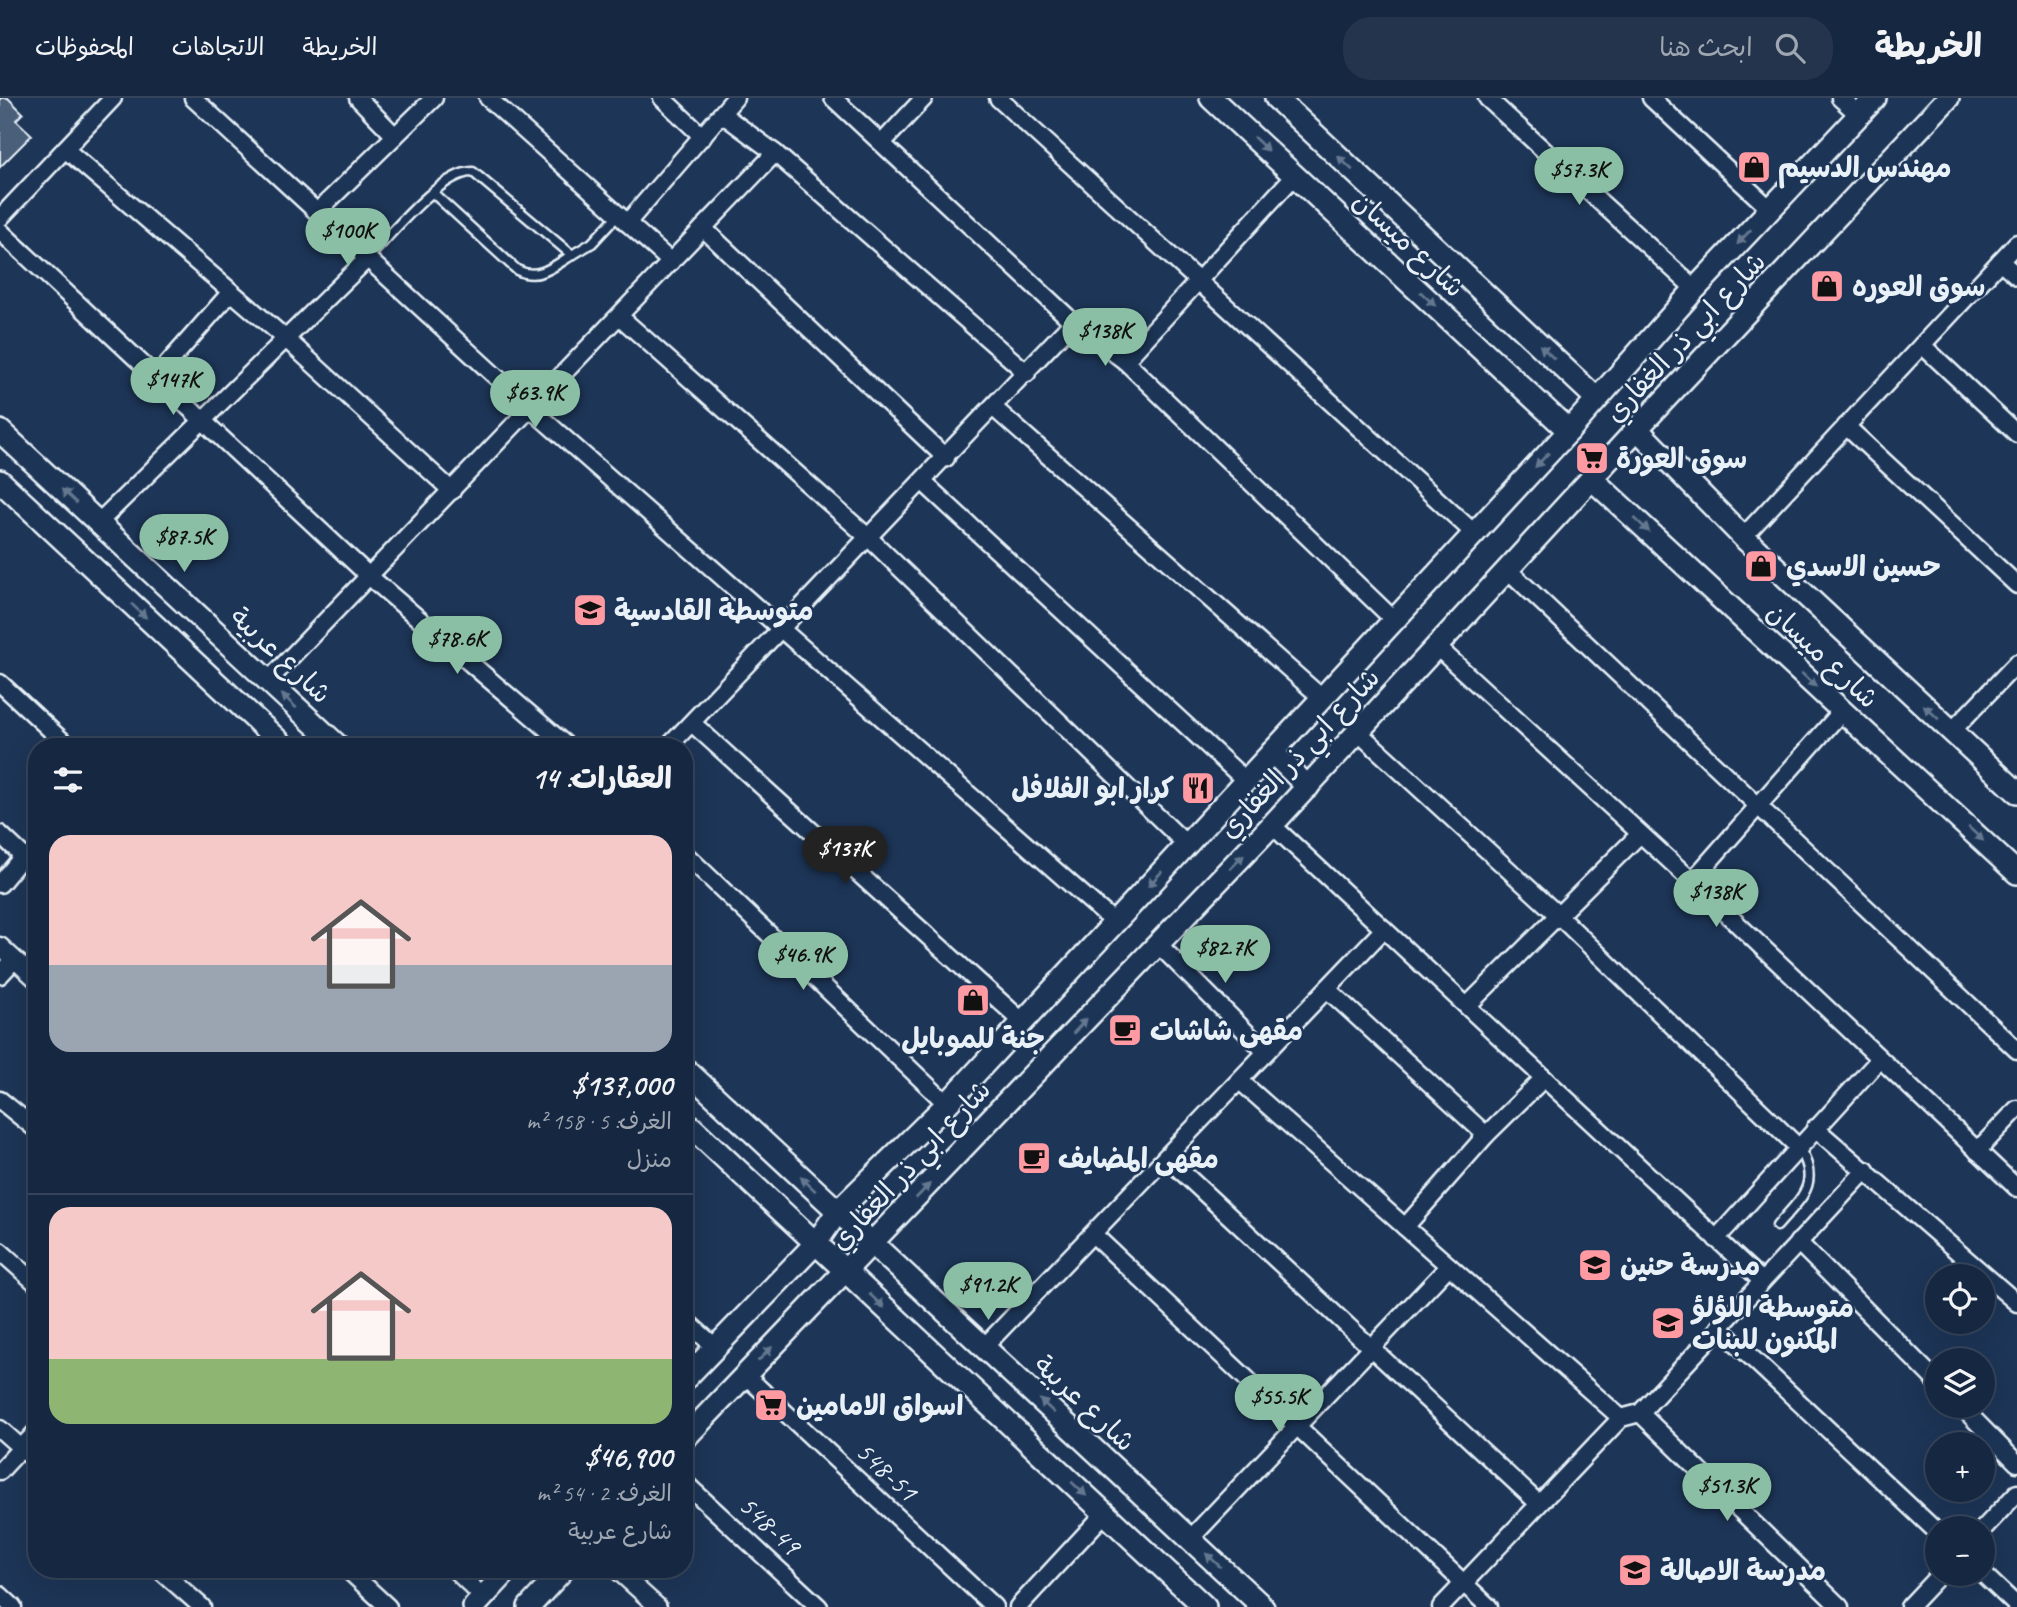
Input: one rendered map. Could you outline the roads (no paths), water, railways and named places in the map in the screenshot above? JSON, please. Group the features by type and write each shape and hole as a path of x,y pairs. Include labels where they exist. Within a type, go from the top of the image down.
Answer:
{"main road":[{"name":"شارع ميسان","path":"1211,98 1569,431"},
{"name":"شارع ميسان","path":"1277,98 1597,399"},
{"name":"شارع ابي ذر الغفاري","path":"693,1370 816,1243 838,1211 947,1104 1569,431 1695,289 1875,98"},
{"name":"شارع ابي ذر الغفاري","path":"693,1429 744,1374 847,1272 1308,787 1637,429 1948,98"},
{"name":"شارع ميسان","path":"1637,429 1743,537 2017,792"},
{"name":"شارع عربية","path":"0,431 329,738"},
{"name":"شارع ميسان","path":"1592,479 2017,873"},
{"path":"6,490 275,738"},
{"path":"1272,752 1308,787"},
{"name":"شارع عربية","path":"693,1076 1263,1607"},
{"path":"693,1128 1205,1607"},
{"path":"479,1602 501,1578"},
{"path":"529,1607 556,1578"}],"street":[{"path":"0,218 113,98"},
{"path":"193,98 318,211 366,260 530,408 781,632 1115,923"},
{"path":"358,98 395,136"},
{"path":"318,211 434,98"},
{"path":"488,98 671,262"},
{"path":"662,98 703,136"},
{"path":"622,219 703,136 734,98"},
{"path":"833,98 1073,322 1125,361 1394,620"},
{"path":"883,142 924,98"},
{"path":"998,98 1474,534"},
{"path":"1487,98 1695,289"},
{"path":"1651,98 1770,209"},
{"path":"1840,98 1859,115"},
{"path":"722,114 775,153 1027,373"},
{"path":"65,149 285,338 452,491"},
{"path":"268,681 370,578 775,153"},
{"path":"1125,361 1295,176"},
{"path":"704,228 946,458"},
{"path":"0,231 205,420 370,578 557,738"},
{"path":"1743,537 2017,243"},
{"path":"98,523 366,260"},
{"path":"2000,261 2017,276"},
{"path":"157,376 231,292"},
{"path":"620,316 869,538 1187,845"},
{"path":"677,738 781,632 1073,322"},
{"path":"1922,345 2017,435"},
{"path":"994,408 1322,698"},
{"path":"1846,426 2017,585"},
{"path":"923,482 1246,780"},
{"path":"1509,571 2017,1051"},
{"path":"1436,646 1692,881 2017,1188"},
{"path":"1952,731 2017,663"},
{"path":"0,683 59,738"},
{"path":"1692,881 1842,711"},
{"path":"692,723 1023,1022"},
{"path":"1358,732 1559,916 1799,1148"},
{"path":"1272,825 1762,1281"},
{"path":"0,834 28,861"},
{"path":"1467,1006 1639,835"},
{"path":"0,884 23,856"},
{"path":"693,862 947,1104"},
{"path":"984,1347 1384,929"},
{"path":"1158,944 1266,1052"},
{"path":"0,946 28,972"},
{"path":"0,975 14,960"},
{"path":"1327,989 1486,1135"},
{"path":"1716,1239 1879,1060"},
{"path":"1405,1227 1486,1135 1544,1078"},
{"path":"1240,1081 1621,1418"},
{"path":"0,1100 28,1123"},
{"path":"1977,1151 2017,1109"},
{"path":"1815,1128 2017,1303"},
{"path":"1167,1158 1538,1503"},
{"path":"1441,1607 1621,1418 1640,1413 1866,1170"},
{"path":"1094,1235 1489,1607"},
{"path":"1798,1242 1925,1370"},
{"path":"0,1251 28,1276"},
{"path":"1191,1539 1449,1266"},
{"path":"693,1327 715,1347"},
{"path":"1719,1327 1925,1521"},
{"name":"548-51","path":"744,1374 995,1607"},
{"path":"1640,1413 1840,1607"},
{"path":"1973,1418 2017,1463"},
{"path":"0,1429 28,1454"},
{"path":"0,1471 28,1441"},
{"name":"548-49","path":"693,1490 819,1607"},
{"path":"1995,1521 2011,1510 2017,1493"},
{"path":"1018,1607 1105,1513"},
{"path":"169,1578 202,1607"},
{"path":"357,1578 388,1607"},
{"path":"461,1578 479,1602"},
{"path":"626,1578 658,1607"},
{"path":"1995,1585 2017,1606"},
{"path":"1909,1607 1929,1586"},
{"path":"0,1595 13,1607"}],"lane":[{"path":"366,260 433,193 455,176 473,172 572,255"},
{"path":"433,193 517,270 528,275 540,274 572,255 622,219"},
{"path":"1777,1226 1805,1193 1808,1183 1809,1169 1799,1148"}],"place":[{"name":"مهندس الدسيم","path":"1754,167"},
{"name":"سوق العوره","path":"1827,286"},
{"name":"سوق العورة","path":"1592,458"},
{"name":"حسين الاسدي","path":"1761,566"},
{"name":"متوسطة القادسية","path":"590,610"},
{"name":"كرار ابو الفلافل","path":"1198,788"},
{"name":"جنة للموبايل","path":"973,1000"},
{"name":"مقهى شاشات","path":"1125,1030"},
{"name":"مقهى المضايف","path":"1034,1158"},
{"name":"مدرسة حنين","path":"1595,1265"},
{"name":"متوسطة اللؤلؤ المكنون للبنات","path":"1668,1323"},
{"name":"اسواق الامامين","path":"771,1405"},
{"name":"مدرسة الاصالة","path":"1635,1570"}]}
